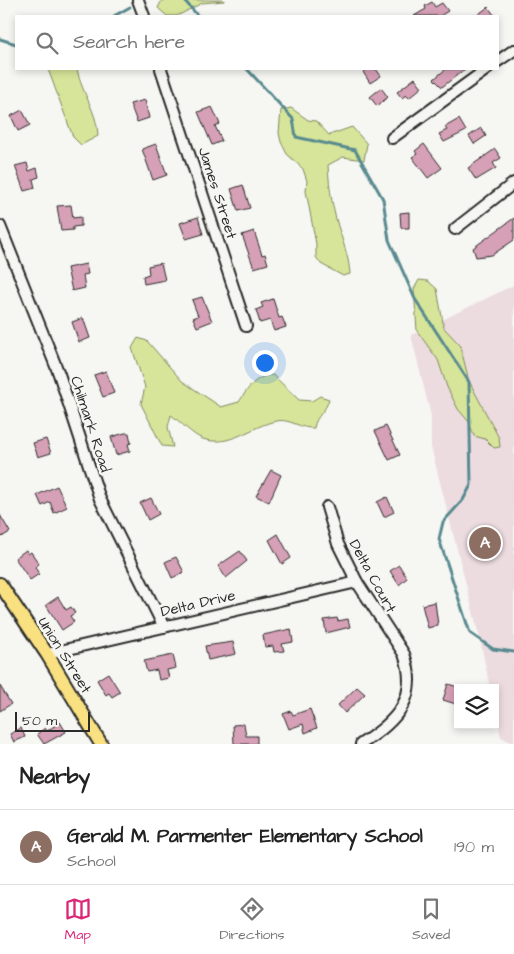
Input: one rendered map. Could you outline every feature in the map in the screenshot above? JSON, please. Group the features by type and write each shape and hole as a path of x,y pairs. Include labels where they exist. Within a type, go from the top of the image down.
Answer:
{"main road":[{"name":"Union Street","path":"0,584 47,654 101,744"}],"street":[{"path":"138,0 144,15"},
{"path":"499,60 514,50"},
{"name":"James Street","path":"161,70 246,326"},
{"path":"392,138 487,70"},
{"path":"455,228 514,183"},
{"name":"Chilmark Road","path":"0,226 59,374 103,507 164,627"},
{"name":"Delta Court","path":"327,507 338,544 357,582 404,654 409,679 406,700 396,717 385,729 361,744"},
{"name":"Delta Drive","path":"47,654 357,582"}],"shaded area":[{"path":"514,285 514,744 501,737 499,728 499,684 489,684 480,639 431,447 431,416 411,335"}],"green space":[{"path":"162,0 224,0 202,3 179,15 166,15 158,8"},
{"path":"48,70 77,70 95,119 98,136 81,145 73,137"},
{"path":"291,108 308,120 316,121 329,135 352,127 367,144 364,160 343,157 328,165 330,191 338,227 347,254 350,274 343,276 321,264 316,257 316,244 306,191 307,181 303,169 287,154 279,133 281,110"},
{"path":"419,280 428,281 437,289 444,328 460,345 469,381 499,438 500,447 494,448 485,439 474,436 469,422 458,409 447,387 438,360 417,331 414,289"},
{"path":"138,338 147,341 182,381 221,407 239,402 249,387 257,380 273,375 299,400 312,401 320,396 329,399 328,403 314,428 281,420 222,441 213,441 199,437 171,415 168,427 173,447 162,446 141,404 145,387 132,348"}],"building":[{"path":"432,2 435,7 442,3 448,11 442,15 416,15 426,9 425,6"},
{"path":"488,7 494,15 477,15"},
{"path":"377,70 381,76 370,83 363,72"},
{"path":"445,70 464,70 442,87 434,79"},
{"path":"415,78 422,87 409,98 406,95 402,98 397,92"},
{"path":"381,88 388,97 377,106 370,97"},
{"path":"145,100 149,118 137,122 130,104"},
{"path":"212,107 220,124 215,126 222,141 212,145 198,112"},
{"path":"22,110 30,125 18,131 11,116"},
{"path":"459,119 466,131 444,142 439,134 447,130 445,127"},
{"path":"481,128 486,136 474,144 469,136"},
{"path":"156,144 167,175 153,180 142,149"},
{"path":"424,144 442,168 428,178 412,157 417,154 415,151"},
{"path":"495,149 501,158 493,163 496,168 476,180 468,168"},
{"path":"27,163 29,171 37,168 39,177 33,179 35,188 24,191 15,166"},
{"path":"243,185 250,208 238,211 231,189"},
{"path":"71,205 73,218 81,217 81,226 73,227 73,230 61,231 57,206"},
{"path":"409,212 409,228 401,228 400,213"},
{"path":"198,217 203,234 186,239 180,223"},
{"path":"514,218 514,240 492,255 476,257 473,248"},
{"path":"254,231 262,255 265,254 268,264 254,268 242,235"},
{"path":"161,263 165,280 144,284 143,276 149,274 148,266"},
{"path":"86,264 88,274 83,275 85,288 72,291 67,268"},
{"path":"202,297 212,321 197,327 193,318 198,316 192,300"},
{"path":"273,299 279,318 282,317 286,327 274,331 270,320 260,323 256,310 263,307 261,303"},
{"path":"83,318 90,338 79,342 72,322"},
{"path":"106,371 114,393 103,397 94,375"},
{"path":"386,426 400,455 389,460 375,431"},
{"path":"129,433 131,443 128,444 130,451 116,455 111,437"},
{"path":"46,439 51,453 38,457 33,443"},
{"path":"271,470 281,475 269,502 256,496"},
{"path":"57,486 67,507 54,513 50,502 42,506 37,495"},
{"path":"387,497 394,512 384,517 377,502"},
{"path":"151,498 159,514 148,520 140,503"},
{"path":"0,515 10,532 0,538"},
{"path":"278,534 291,558 282,564 269,540"},
{"path":"26,550 28,554 31,552 39,564 35,567 39,574 30,580 15,558"},
{"path":"240,551 247,561 226,578 218,566"},
{"path":"176,557 184,572 172,578 165,562"},
{"path":"399,565 407,578 399,585 390,571"},
{"path":"58,597 66,610 71,607 75,613 70,616 74,622 62,630 46,605"},
{"path":"435,602 438,625 428,628 422,605"},
{"path":"337,618 338,621 348,619 350,627 326,633 324,620"},
{"path":"291,629 293,642 282,644 284,651 274,652 273,646 265,647 263,635"},
{"path":"233,642 236,654 208,660 205,646"},
{"path":"173,655 176,668 167,670 169,678 159,680 157,670 147,672 144,661"},
{"path":"108,673 120,692 112,697 109,693 106,695 97,680"},
{"path":"448,684 454,686 454,703 443,700"},
{"path":"0,686 11,704 0,711"},
{"path":"357,687 365,694 345,713 338,705"},
{"path":"310,709 317,728 305,733 303,724 289,729 283,714 291,711 293,715"},
{"path":"60,722 66,732 44,744 37,734 45,728 47,731"},
{"path":"244,724 246,736 257,736 257,744 234,744 233,725"},
{"path":"21,728 25,737 14,742 10,734"}],"waterway":[{"path":"184,0 197,15"},
{"path":"116,15 130,7"},
{"path":"0,39 15,44"},
{"path":"248,70 293,119 296,137 355,150 383,199 389,240 415,299 469,382 471,485 463,500 443,522 439,539 470,633 493,649 514,652"}],"place":[{"name":"Gerald M. Parmenter Elementary School","path":"485,543"}]}
